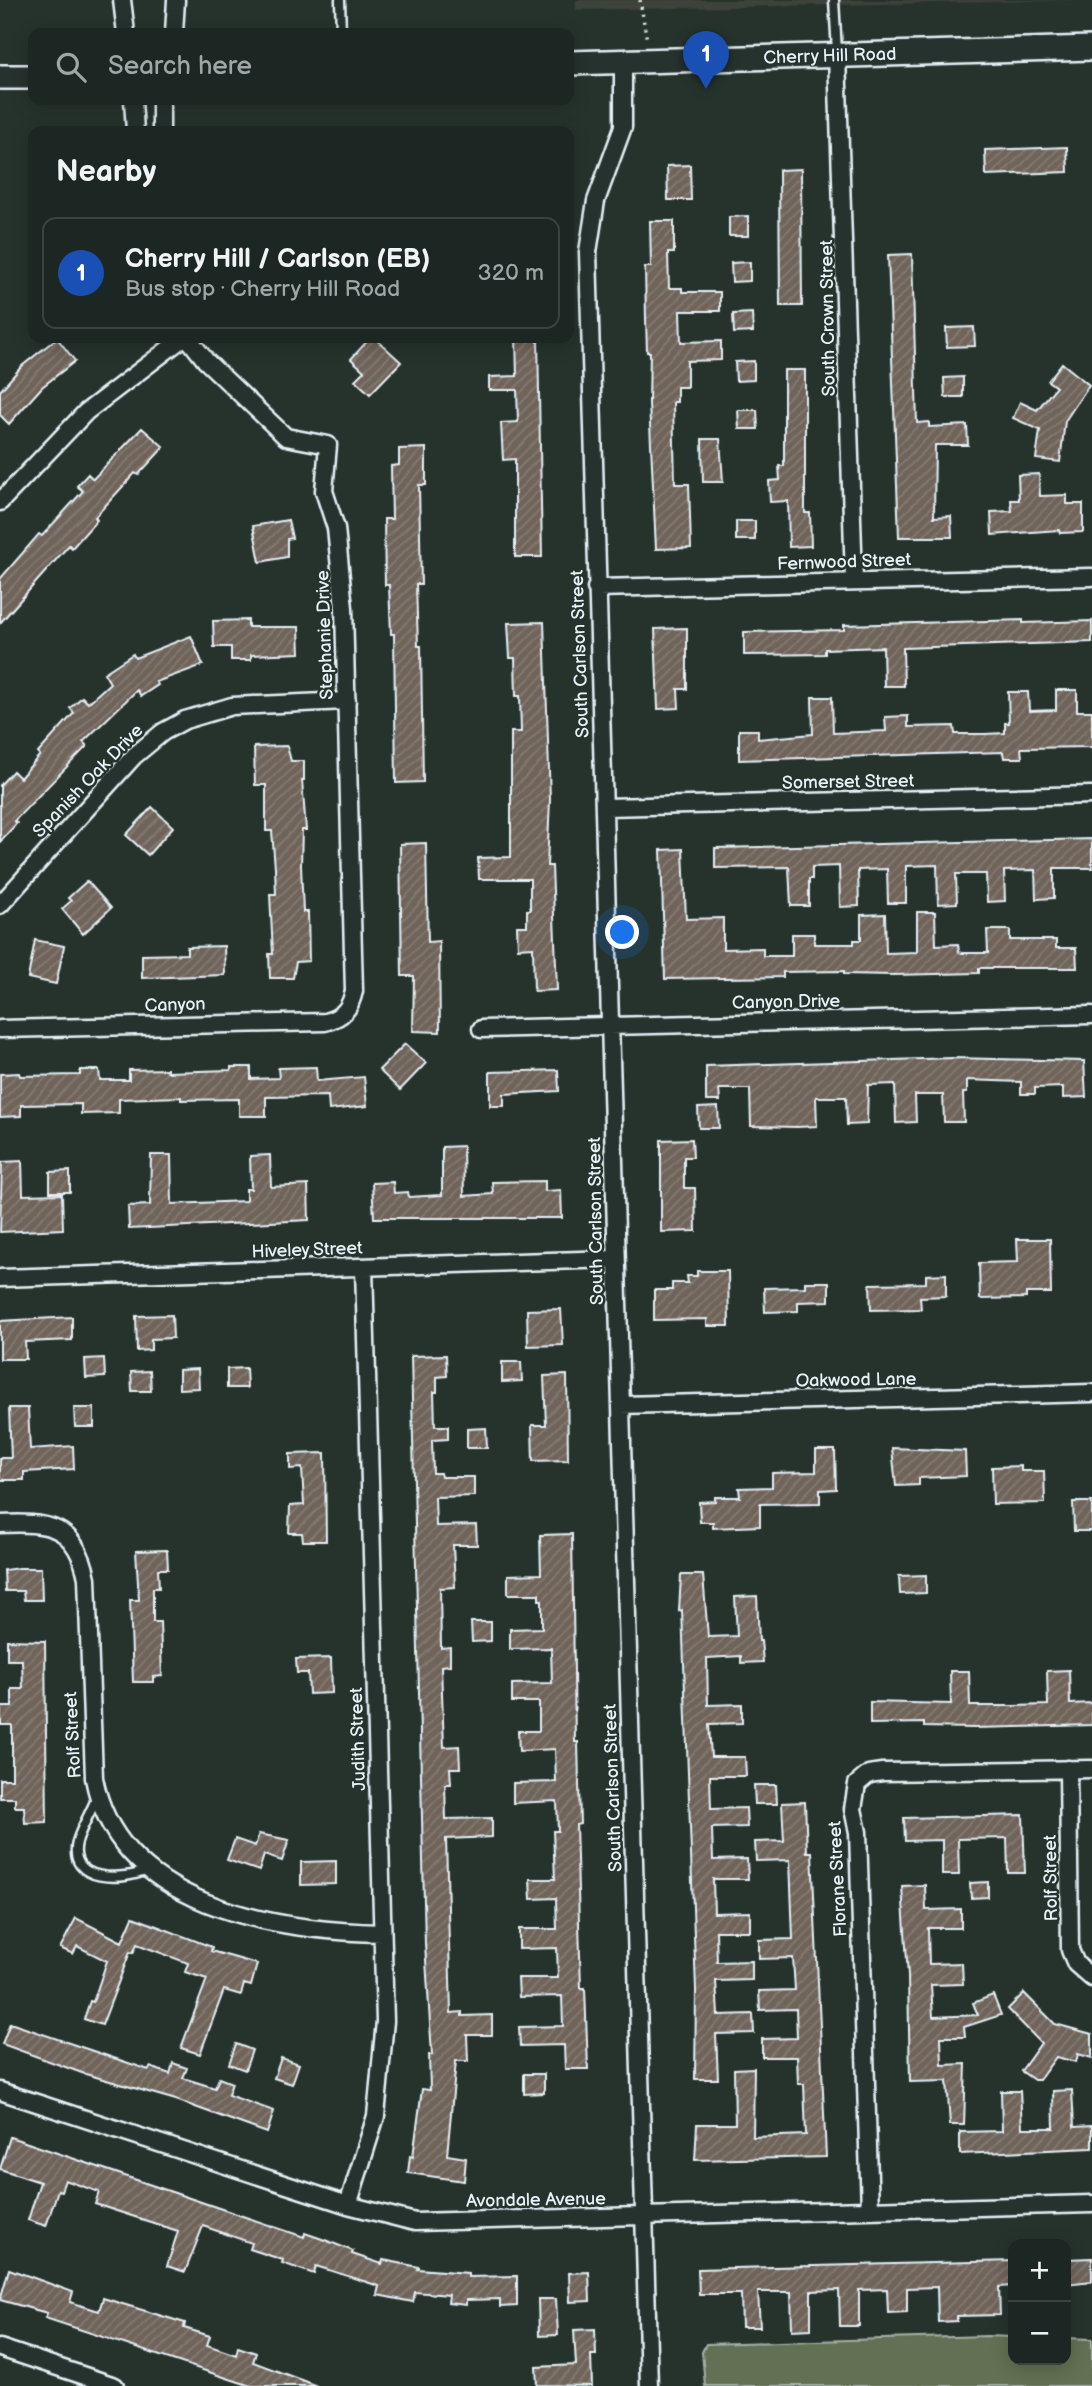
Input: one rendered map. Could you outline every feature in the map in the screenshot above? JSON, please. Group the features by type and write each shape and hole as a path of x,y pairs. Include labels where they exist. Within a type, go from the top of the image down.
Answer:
{"main road":[{"name":"Cherry Hill Road","path":"574,62 1092,48"},
{"path":"0,77 28,77"}],"street":[{"path":"122,0 125,28"},
{"path":"174,28 176,0"},
{"name":"South Crown Street","path":"837,55 854,580"},
{"name":"South Carlson Street","path":"622,61 623,127 596,201 588,253 606,807 615,1259 649,2386"},
{"path":"133,105 135,126"},
{"path":"161,105 161,126"},
{"path":"1,501 86,412 179,343"},
{"name":"Stephanie Drive","path":"190,343 286,438 328,445 324,491 336,528 341,557 354,991 348,1009"},
{"name":"Fernwood Street","path":"597,588 854,580 1092,577"},
{"name":"Spanish Oak Drive","path":"0,905 134,756 163,732 186,720 232,706 346,701"},
{"name":"Somerset Street","path":"606,807 1092,795"},
{"name":"Canyon","path":"0,1030 325,1022 335,1019 348,1009"},
{"name":"Canyon Drive","path":"481,1029 1092,1014"},
{"name":"Hiveley Street","path":"0,1278 615,1259"},
{"name":"Judith Street","path":"348,2205 370,2138 381,2084 385,2021 364,1267"},
{"name":"Oakwood Lane","path":"621,1405 1092,1393"},
{"name":"Rolf Street","path":"0,1524 49,1525 66,1534 83,1562 86,1578 91,1753 97,1796 117,1837 147,1870 184,1893 261,1920 319,1931 382,1933"},
{"name":"Rolf Street","path":"1068,1769 1070,1950 1076,1964 1092,1978"},
{"name":"Florane Street","path":"870,2210 858,1832 853,1809 857,1784 869,1774 882,1772 1092,1769"},
{"name":"Avondale Avenue","path":"0,2091 348,2205 415,2222 645,2218 1092,2204"},
{"path":"0,2348 115,2386"}],"lane":[{"path":"340,0 341,28"},
{"path":"834,0 837,55"},
{"path":"97,1796 77,1843 81,1865 89,1872 106,1878 147,1870"}],"path":[{"path":"640,0 650,61"}],"shaded area":[{"path":"576,0 1088,0 576,10"}],"green space":[{"path":"1008,2337 1008,2365 1071,2365 1071,2338 1092,2339 1092,2386 705,2386 702,2352 706,2344"}],"building":[{"path":"1067,147 1068,172 986,175 985,150"},
{"path":"690,165 691,200 668,200 667,166"},
{"path":"801,169 802,306 780,306 779,170"},
{"path":"748,216 748,236 729,236 729,217"},
{"path":"650,221 674,221 674,253 668,253 669,288 682,288 682,292 720,292 720,311 680,311 681,342 721,341 721,360 687,361 687,387 677,387 677,402 673,402 675,484 689,484 691,548 656,549 645,267 651,267"},
{"path":"912,254 917,423 929,422 929,427 967,425 968,445 935,445 934,517 951,516 952,537 899,537 888,255"},
{"path":"750,262 750,281 732,282 731,263"},
{"path":"752,313 753,332 734,333 733,314"},
{"path":"974,327 975,346 947,347 946,328"},
{"path":"51,343 61,343 75,361 42,387 9,424 0,415 0,391 22,366"},
{"path":"365,343 380,343 401,362 370,394 355,380 364,371 351,359"},
{"path":"516,343 538,343 542,557 515,557 515,459 503,460 501,423 518,422 517,390 489,390 489,377 517,376"},
{"path":"754,361 754,380 736,381 735,362"},
{"path":"1062,363 1089,385 1065,421 1060,462 1036,459 1040,430 1013,418 1020,402 1037,410 1056,387 1048,381"},
{"path":"784,370 805,370 805,513 810,513 811,546 789,547 788,501 770,502 769,481 780,480 779,466 784,466"},
{"path":"963,377 963,397 945,397 944,378"},
{"path":"738,410 757,410 758,429 739,429"},
{"path":"142,428 164,447 138,475 135,473 95,517 97,520 72,548 69,545 0,623 0,579 39,534 42,536 83,491 77,486 88,474 93,479"},
{"path":"702,439 720,439 723,482 703,482"},
{"path":"426,448 426,485 419,485 421,584 416,584 418,646 421,646 423,782 396,783 394,634 391,634 389,585 385,585 384,519 392,519 391,466 399,465 399,449"},
{"path":"1039,474 1040,496 1067,495 1067,504 1083,504 1083,532 1060,533 1059,530 992,535 991,512 1012,511 1011,500 1019,500 1018,475"},
{"path":"288,520 292,538 287,539 287,557 260,562 253,526"},
{"path":"736,521 755,521 755,540 736,540"},
{"path":"248,620 248,627 299,627 300,653 251,655 251,660 231,660 231,647 214,647 213,621"},
{"path":"1023,620 1023,623 1092,621 1092,642 903,648 904,686 884,686 883,647 825,649 825,654 744,655 744,632 844,630 844,625"},
{"path":"544,622 550,800 547,866 552,866 557,990 534,991 533,947 518,948 517,926 527,926 530,879 479,879 478,858 511,857 511,732 521,732 520,696 516,696 515,658 510,658 508,623"},
{"path":"687,628 687,689 678,689 679,708 658,709 655,629"},
{"path":"191,636 203,665 156,682 158,685 141,696 137,690 83,742 87,746 14,821 17,823 0,842 0,785 13,771 20,778 40,755 38,753 74,713 70,708 82,697 88,703 110,683 104,673 133,654 135,658"},
{"path":"1056,690 1077,690 1077,711 1092,711 1092,747 1021,748 1022,758 1004,758 1003,752 739,760 739,730 758,730 758,739 813,734 812,697 832,697 833,733 886,731 885,717 908,716 908,727 954,726 955,734 985,734 1005,733 1005,723 1009,723 1008,692 1028,692 1029,711 1056,710"},
{"path":"287,746 291,761 304,761 302,780 306,830 302,830 301,865 303,912 308,912 309,961 296,962 293,978 270,978 269,954 273,954 270,894 276,894 275,868 272,831 266,831 266,785 255,785 254,747"},
{"path":"152,807 173,827 148,855 126,835"},
{"path":"1092,839 1092,868 1054,868 1054,898 1036,899 1035,870 1004,871 1005,901 987,902 986,874 956,874 957,903 938,904 937,865 906,866 906,903 888,903 887,869 858,870 859,906 840,907 839,866 812,867 809,906 791,906 789,867 715,868 715,848"},
{"path":"426,843 428,942 439,941 440,1032 413,1031 414,976 402,976 400,844"},
{"path":"683,849 686,919 723,918 723,949 763,948 763,956 792,956 792,934 814,934 814,944 854,944 854,940 861,940 861,915 885,914 886,953 917,952 917,912 935,912 936,945 958,944 959,952 962,953 988,953 987,930 1010,930 1010,940 1056,940 1056,948 1076,948 1077,968 979,968 979,973 893,975 844,974 844,971 783,972 783,977 665,979 661,850"},
{"path":"87,881 111,908 83,934 62,909 71,901 68,898"},
{"path":"35,940 64,946 56,984 28,978"},
{"path":"224,946 225,975 142,978 142,955 187,954 187,947"},
{"path":"405,1044 426,1063 400,1090 379,1070"},
{"path":"953,1058 1084,1061 1086,1097 1063,1098 1063,1087 1035,1088 1035,1094 1021,1094 1021,1082 967,1080 967,1093 963,1093 964,1122 944,1122 943,1095 915,1095 916,1122 896,1123 895,1084 868,1085 867,1124 847,1125 846,1097 816,1097 817,1126 797,1127 751,1126 750,1089 719,1089 720,1101 706,1101 706,1066"},
{"path":"231,1067 251,1067 251,1079 279,1078 278,1068 316,1067 317,1081 364,1077 367,1106 329,1110 328,1096 266,1097 266,1116 239,1116 239,1099 181,1100 181,1097 119,1099 119,1113 81,1114 81,1104 21,1105 21,1116 0,1117 0,1074 80,1075 80,1070 99,1070 100,1080 129,1080 129,1070 167,1069 167,1072 231,1070"},
{"path":"558,1070 559,1091 504,1094 504,1106 490,1106 490,1072"},
{"path":"718,1107 719,1128 699,1128 698,1108"},
{"path":"692,1139 693,1157 684,1157 684,1188 695,1188 696,1231 661,1232 661,1140"},
{"path":"463,1146 464,1196 493,1194 492,1182 545,1181 545,1191 561,1190 562,1218 374,1218 372,1183 393,1182 394,1193 408,1192 409,1197 442,1195 442,1147"},
{"path":"151,1155 171,1155 172,1204 246,1201 246,1189 251,1189 250,1156 270,1155 271,1187 308,1185 309,1220 129,1229 128,1206 150,1205"},
{"path":"22,1161 23,1195 62,1194 63,1229 0,1232 2,1162"},
{"path":"70,1171 70,1192 50,1192 50,1172"},
{"path":"1017,1239 1050,1239 1051,1293 1026,1293 1026,1298 980,1299 979,1263 1018,1262"},
{"path":"697,1271 728,1271 729,1326 707,1326 707,1319 654,1320 654,1290 672,1290 672,1283 688,1283 687,1276 697,1276"},
{"path":"946,1274 946,1296 920,1297 921,1309 871,1310 870,1284 926,1283 926,1275"},
{"path":"805,1282 829,1282 829,1301 798,1302 798,1311 765,1312 764,1288 805,1287"},
{"path":"561,1309 563,1345 528,1346 527,1310"},
{"path":"172,1315 173,1338 151,1339 151,1350 137,1351 136,1316"},
{"path":"72,1317 72,1340 25,1342 26,1359 0,1359 0,1321"},
{"path":"446,1355 447,1376 437,1377 437,1392 434,1392 435,1426 448,1426 448,1439 432,1440 433,1473 440,1473 441,1477 474,1477 474,1496 435,1497 436,1526 476,1525 477,1545 453,1545 455,1587 440,1588 441,1648 450,1647 450,1665 441,1666 444,1747 459,1746 460,1768 450,1768 451,1784 445,1784 446,1819 492,1818 492,1837 446,1839 451,2013 462,2012 462,2016 492,2015 492,2035 467,2035 468,2061 456,2061 447,2155 466,2158 464,2181 408,2173 410,2156 413,2157 422,2089 430,2090 429,2055 432,2055 425,1944 411,1356"},
{"path":"104,1358 105,1377 86,1378 85,1359"},
{"path":"502,1362 521,1362 522,1381 502,1382"},
{"path":"246,1368 247,1388 227,1388 227,1369"},
{"path":"198,1369 199,1388 179,1389 179,1370"},
{"path":"150,1371 151,1391 132,1391 131,1372"},
{"path":"567,1375 568,1460 533,1461 532,1425 546,1425 544,1376"},
{"path":"9,1408 28,1408 30,1449 73,1446 74,1469 24,1472 24,1480 0,1480 0,1458 11,1458"},
{"path":"74,1408 94,1408 94,1427 75,1427"},
{"path":"486,1428 487,1448 467,1448 467,1429"},
{"path":"892,1448 965,1451 966,1476 919,1478 919,1485 896,1486"},
{"path":"816,1450 835,1450 836,1489 820,1490 820,1503 760,1504 760,1526 713,1528 713,1522 700,1522 699,1502 715,1501 715,1497 740,1497 739,1488 772,1487 772,1473 816,1472"},
{"path":"325,1453 326,1541 303,1541 302,1533 289,1533 290,1506 304,1505 302,1468 290,1469 290,1454"},
{"path":"1021,1466 1021,1471 1044,1471 1045,1503 993,1504 992,1467"},
{"path":"1073,1502 1092,1502 1092,1531 1074,1531"},
{"path":"572,1534 575,1742 578,1742 580,1824 576,1825 581,1988 585,1988 588,2069 565,2069 564,2045 520,2046 519,2027 563,2026 562,1996 519,1997 518,1978 558,1978 557,1948 519,1949 519,1929 557,1929 556,1898 531,1899 530,1879 555,1879 553,1831 558,1831 557,1801 513,1803 513,1783 556,1782 555,1749 519,1751 518,1731 539,1731 539,1702 512,1702 512,1684 552,1683 551,1648 510,1649 510,1629 542,1628 542,1600 539,1600 539,1594 508,1594 508,1575 541,1574 540,1535"},
{"path":"167,1550 168,1569 158,1569 159,1588 153,1588 153,1622 160,1622 162,1676 153,1677 153,1682 133,1682 130,1600 139,1600 136,1551"},
{"path":"41,1568 42,1600 24,1600 23,1591 5,1591 4,1570"},
{"path":"681,1575 703,1575 708,1637 737,1636 735,1597 757,1596 763,1662 741,1663 741,1656 707,1658 708,1705 742,1704 742,1723 709,1724 711,1757 745,1757 746,1776 710,1776 711,1809 746,1808 747,1827 712,1828 713,1860 747,1859 748,1879 713,1879 714,1913 750,1912 750,1931 716,1931 717,1962 752,1961 752,1980 716,1981 718,2015 753,2014 754,2033 716,2034 718,2079 695,2079 696,1990 682,1610 679,1611"},
{"path":"926,1575 926,1593 900,1594 899,1576"},
{"path":"471,1622 491,1622 491,1641 472,1642"},
{"path":"7,1640 45,1641 47,1822 25,1823 24,1807 15,1807 15,1798 0,1798 0,1779 12,1779 12,1725 1,1725 1,1707 12,1707 12,1689 23,1689 22,1660 7,1660"},
{"path":"331,1658 332,1693 309,1694 308,1673 297,1673 296,1659"},
{"path":"1069,1670 1070,1704 1092,1703 1092,1725 974,1728 924,1727 924,1723 870,1724 870,1702 951,1704 950,1671 969,1671 970,1706 1013,1706 1048,1705 1047,1671"},
{"path":"754,1785 776,1785 777,1804 755,1804"},
{"path":"805,1802 807,1852 812,1852 826,2157 695,2160 697,2124 735,2124 734,2069 754,2068 753,2137 806,2135 804,2084 798,2084 797,2057 762,2057 762,2039 797,2038 796,2009 760,2010 759,1991 795,1990 793,1958 759,1959 759,1940 793,1939 790,1860 756,1861 755,1842 784,1841 782,1803"},
{"path":"1023,1815 1025,1873 1008,1873 1007,1838 958,1839 959,1875 942,1875 942,1840 905,1841 904,1818"},
{"path":"259,1834 289,1840 282,1861 264,1855 259,1871 227,1860 235,1839 255,1846"},
{"path":"336,1861 336,1884 301,1885 301,1862"},
{"path":"988,1882 988,1897 971,1898 970,1883"},
{"path":"925,1885 926,1910 961,1909 961,1928 928,1928 929,1964 962,1963 963,1984 931,1985 933,2017 978,2015 973,2003 993,1995 1001,2015 964,2027 965,2037 941,2037 942,2065 966,2064 964,2125 950,2125 947,2081 910,2082 908,1976 902,1886"},
{"path":"133,1917 212,1947 211,1951 257,1964 251,1986 244,1984 241,1995 224,1990 200,2054 181,2048 207,1979 185,1972 188,1963 137,1944 133,1953 130,1952 102,2025 84,2019 107,1961 77,1946 73,1954 60,1948 76,1918 122,1942"},
{"path":"1024,1993 1055,2024 1092,2034 1092,2058 1078,2054 1076,2062 1056,2057 1039,2080 1034,2080 1021,2071 1041,2043 1008,2009"},
{"path":"10,2023 149,2070 150,2067 170,2074 173,2063 187,2068 183,2078 215,2088 219,2078 232,2083 228,2095 274,2111 267,2133 176,2100 82,2073 2,2044"},
{"path":"236,2044 252,2050 245,2070 229,2064"},
{"path":"281,2058 299,2064 292,2084 274,2078"},
{"path":"524,2074 544,2074 544,2093 524,2094"},
{"path":"1072,2090 1074,2127 1092,2126 1092,2148 960,2154 960,2132 1002,2131 1001,2091 1020,2091 1022,2128 1054,2128 1053,2091"},
{"path":"10,2137 304,2237 305,2233 382,2264 383,2260 419,2267 418,2269 468,2273 468,2277 517,2276 517,2306 500,2307 500,2299 466,2300 466,2305 448,2303 449,2295 415,2292 413,2302 377,2295 379,2286 316,2266 314,2274 250,2249 252,2243 203,2226 185,2272 167,2266 178,2231 95,2204 99,2192 65,2180 61,2191 58,2190 46,2226 28,2220 40,2182 0,2169"},
{"path":"1092,2258 1092,2281 1071,2283 1071,2259"},
{"path":"1008,2261 1008,2286 999,2287 1000,2315 957,2316 957,2321 938,2322 937,2287 907,2288 907,2312 888,2313 887,2289 859,2290 859,2326 840,2326 839,2290 811,2291 811,2329 792,2330 791,2292 758,2292 760,2327 742,2327 741,2294 699,2294 698,2269"},
{"path":"9,2269 73,2292 70,2302 99,2311 103,2298 185,2323 184,2328 210,2336 207,2345 236,2355 238,2347 256,2353 253,2362 317,2386 251,2386 45,2318 47,2313 0,2300"},
{"path":"589,2272 590,2301 570,2302 569,2273"},
{"path":"538,2299 556,2299 558,2335 539,2336"},
{"path":"595,2329 596,2355 591,2355 592,2386 537,2385 536,2367 576,2365 574,2330"}],"place":[{"name":"Cherry Hill / Carlson (EB)","path":"706,89"}]}
